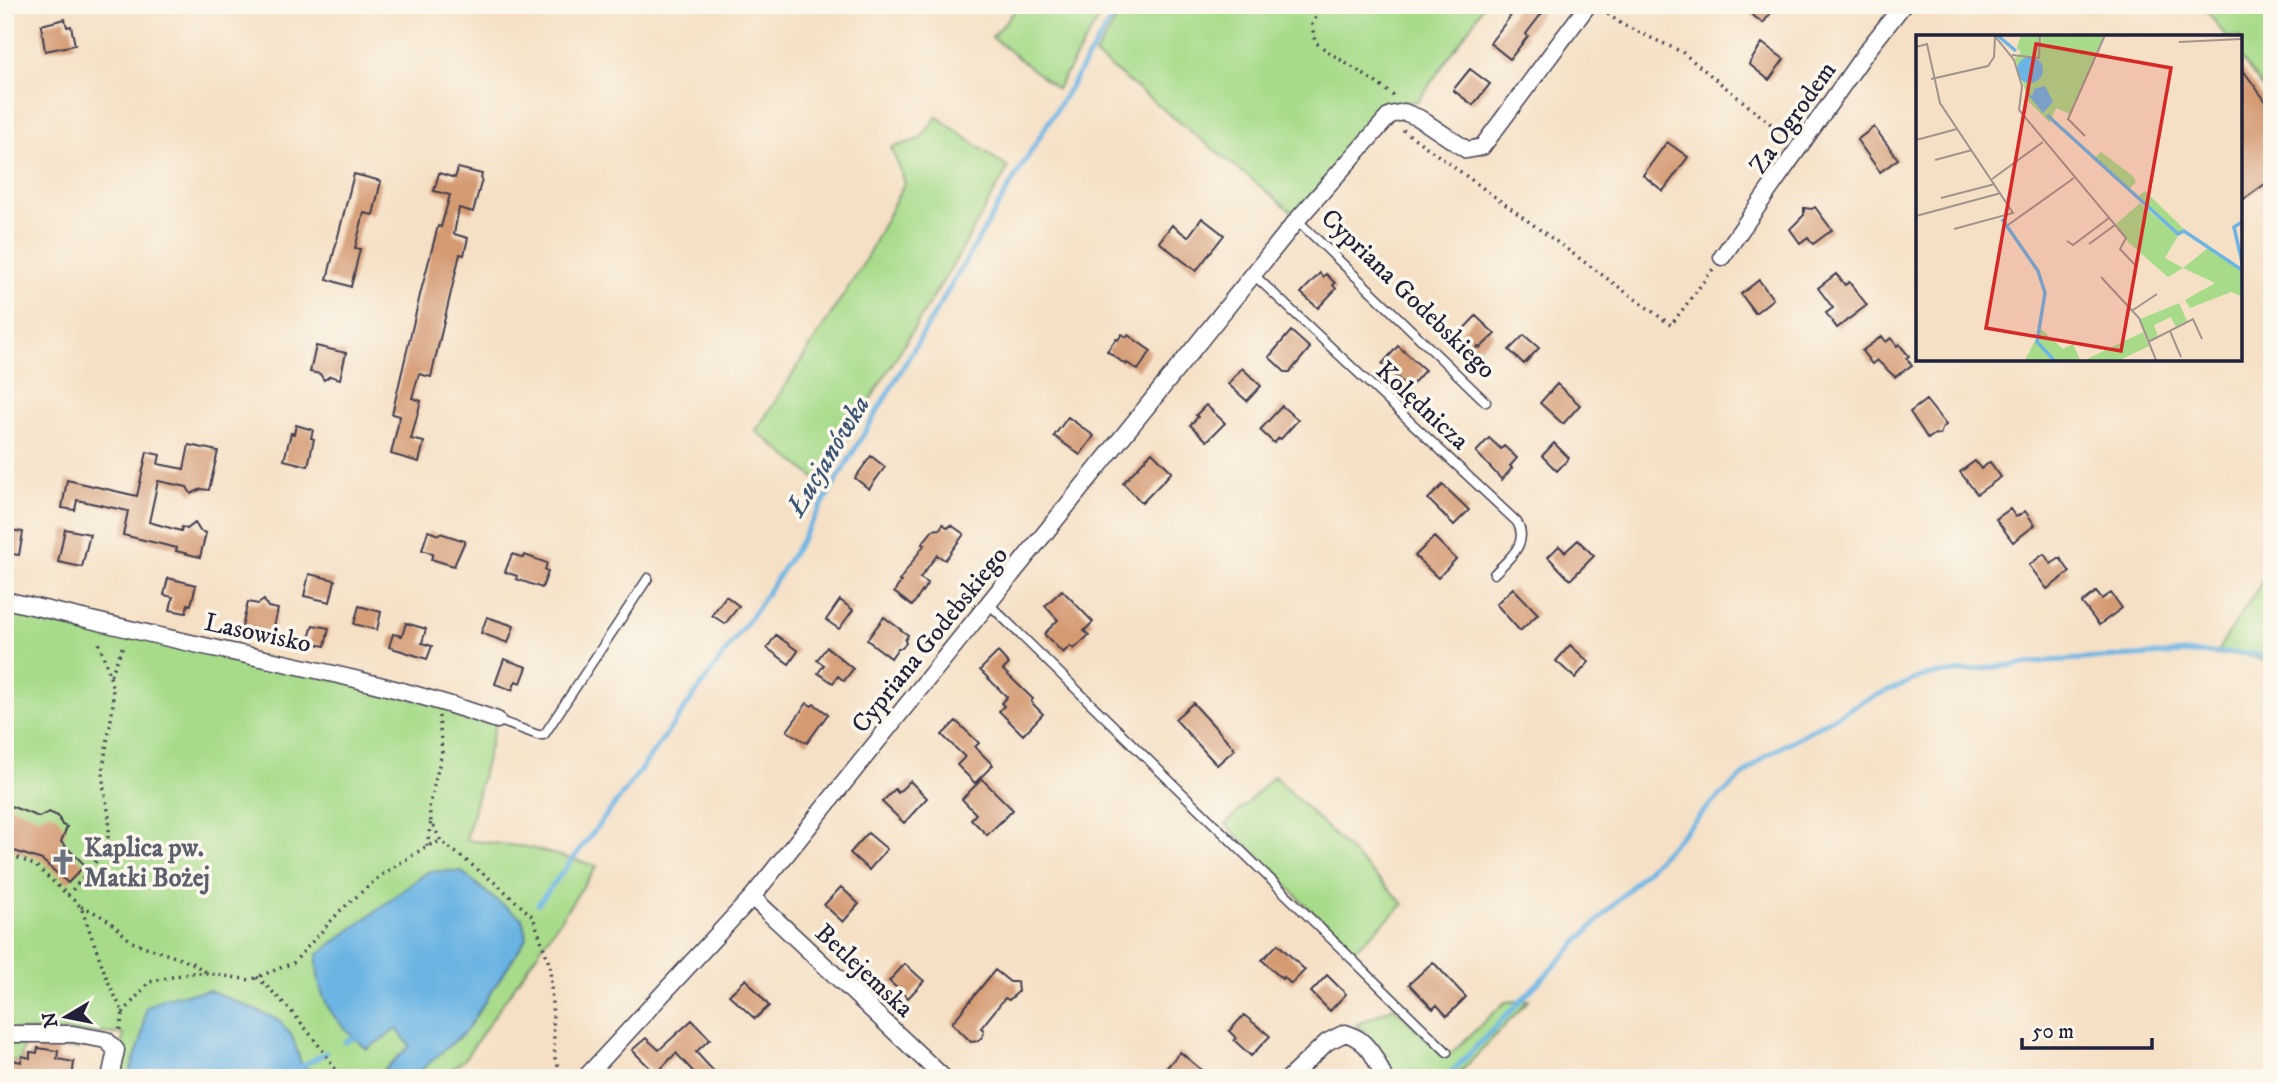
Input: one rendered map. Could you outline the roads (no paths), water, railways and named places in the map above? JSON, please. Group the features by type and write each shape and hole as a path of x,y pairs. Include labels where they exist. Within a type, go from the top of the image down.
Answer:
{"street":[{"name":"Cypriana Godebskiego","path":"585,1078 752,897 1297,220 1394,115 1419,118 1467,150 1482,146 1588,5"},
{"name":"Za Ogrodem","path":"1722,257 1866,52 1903,5"},
{"name":"Lasowisko","path":"5,600 327,672 442,700 498,720"},
{"name":"Betlejemska","path":"752,897 944,1078"},
{"path":"1289,1078 1327,1042 1345,1033 1355,1036 1373,1053 1384,1078"},
{"path":"5,1034 73,1034 106,1040 116,1050 110,1078"}],"lane":[{"name":"Cypriana Godebskiego","path":"1297,220 1486,402"},
{"name":"Kolędnicza","path":"1254,275 1517,522 1521,528 1522,539 1519,547 1494,574"},
{"path":"498,720 538,736 544,735 648,578"},
{"path":"989,604 1447,1052"}],"water":[{"path":"429,871 461,871 522,918 527,937 466,1031 412,1078 389,1078 384,1070 410,1046 397,1029 367,1049 345,1029 324,998 317,955"},
{"path":"209,990 279,1020 292,1036 302,1066 317,1074 319,1078 127,1078 141,1041 146,1008 164,998"}],"waterway":[{"name":"Łucjanówka","path":"538,904 628,787 758,607 799,544 1120,5"},
{"path":"1446,1078 1710,805 1765,756 1863,701 1923,676 2047,661 2187,653 2248,653 2272,657"},
{"name":"Łucjanówka","path":"345,1042 353,1038"},
{"name":"Łucjanówka","path":"302,1066 326,1053"}],"place":[{"name":"Kaplica pw. Matki Bożej","path":"63,862"}]}
